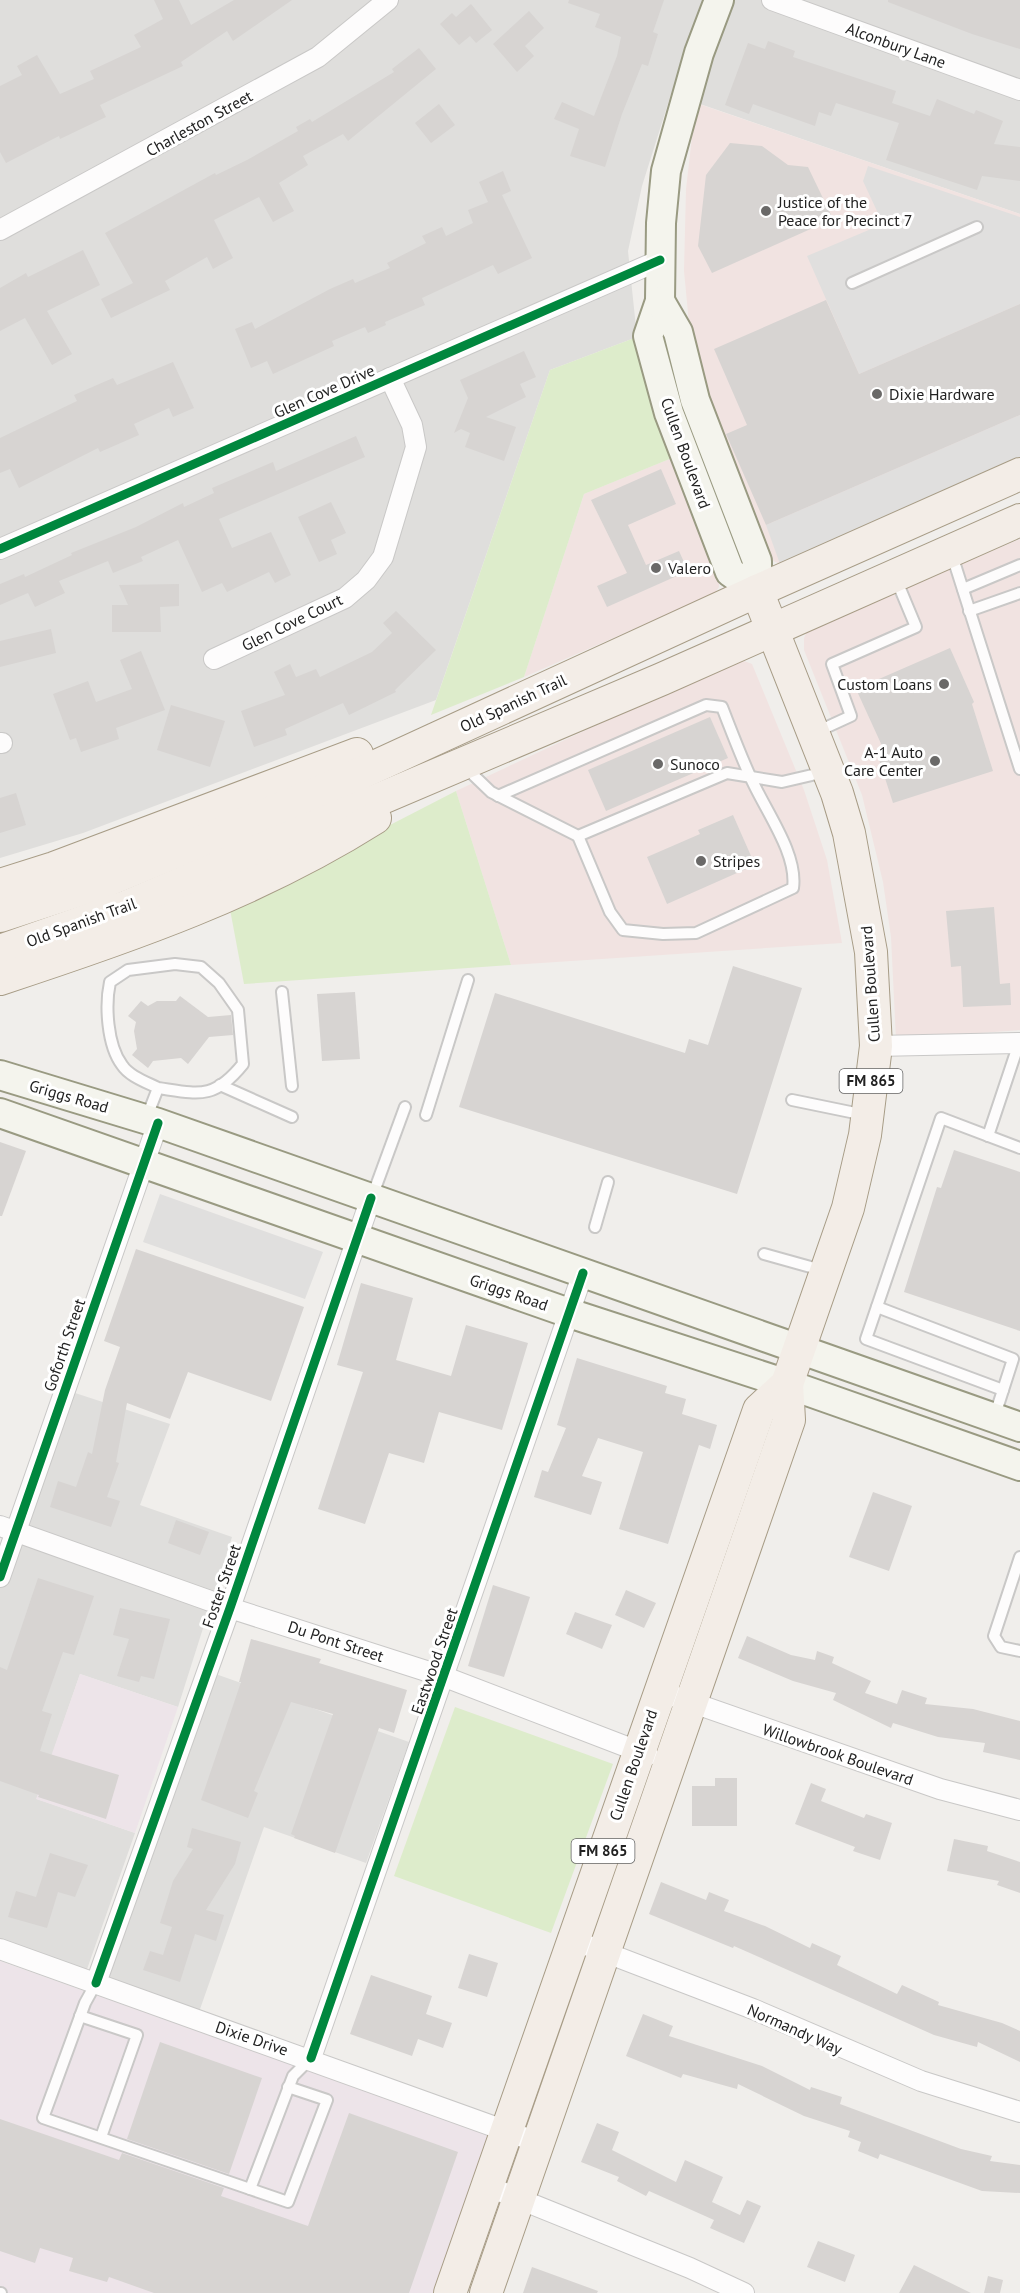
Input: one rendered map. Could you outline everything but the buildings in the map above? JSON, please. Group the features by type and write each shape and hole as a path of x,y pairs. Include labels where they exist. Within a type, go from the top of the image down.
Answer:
{"main road":[{"name":"Cullen Boulevard","path":"486,2293 537,2142 606,1953 669,1763 789,1420 787,1383 848,1208 865,1135 876,1046 871,952 849,833 829,772 758,591 730,572 669,413 648,336 660,301 660,260 666,171 699,53 719,0"},
{"name":"Old Spanish Trail","path":"0,916 102,883 322,791 758,591 1009,479"},
{"path":"1009,479 1017,522"},
{"name":"Old Spanish Trail","path":"0,951 129,906 772,631 1017,522"},
{"path":"0,885 54,868 363,752 441,735 462,764"},
{"path":"0,979 140,932 236,894 343,839 386,812 432,777"},
{"name":"Griggs Road","path":"0,1075 152,1121 1020,1427"},
{"name":"Griggs Road","path":"0,1113 569,1313 787,1383 1020,1466"},
{"name":"Cullen Boulevard","path":"450,2293 759,1410 787,1383"}],"street":[{"name":"Charleston Street","path":"0,230 318,57 388,0"},
{"name":"Alconbury Lane","path":"772,0 1020,90"},
{"name":"Glen Cove Drive","path":"0,549 660,260"},
{"name":"Glen Cove Court","path":"214,659 345,598 366,580 383,557 416,447 412,425 390,378"},
{"path":"876,1046 1019,1043"},
{"name":"Goforth Street","path":"0,1577 8,1529 143,1163 152,1121"},
{"name":"Foster Street","path":"96,1983 230,1608 371,1198"},
{"name":"Eastwood Street","path":"311,2058 445,1677 583,1273"},
{"name":"Du Pont Street","path":"8,1529 230,1608 445,1677 669,1763"},
{"name":"Willowbrook Boulevard","path":"659,1691 940,1789 1020,1810"},
{"name":"Normandy Way","path":"573,1940 753,2009 921,2081 1020,2112"},
{"name":"Dixie Drive","path":"0,1949 311,2058 537,2142"},
{"path":"487,2186 690,2268 744,2293"}],"lane":[{"path":"852,283 978,227"},
{"path":"951,551 1020,769"},
{"path":"963,589 1020,565"},
{"path":"813,733 851,716 832,664 916,627 895,576"},
{"path":"969,611 1020,593"},
{"path":"462,764 498,796 578,836 610,912 623,930 663,934 696,933 793,888 795,874 791,859 750,777 722,707 706,705 498,796"},
{"path":"578,836 727,773 782,782 829,772"},
{"path":"175,964 201,967 219,982 238,1010 243,1064 230,1080 202,1094 158,1088 122,1066 114,1050 106,999 111,982 128,970 175,964"},
{"path":"426,1115 468,980"},
{"path":"282,992 292,1086"},
{"path":"988,1136 1019,1043"},
{"path":"220,1085 292,1117"},
{"path":"152,1121 158,1088"},
{"path":"792,1101 866,1115"},
{"path":"371,1198 405,1107"},
{"path":"1003,1390 866,1339 941,1118 1020,1148"},
{"path":"595,1227 608,1182"},
{"path":"764,1254 826,1272"},
{"path":"877,1307 1013,1359 994,1418"},
{"path":"1020,1557 994,1636 1000,1647 1020,1651"},
{"path":"96,1983 80,2016 43,2118 288,2202 327,2100 288,2087"},
{"path":"80,2016 137,2035 101,2138"},
{"path":"250,2189 292,2076 311,2058"}],"shaded area":[{"path":"0,0 1020,0 1020,214 671,94 642,186 628,251 637,337 550,370 436,700 83,833 0,858"},
{"path":"699,104 1020,214 1020,459 780,564 771,560 714,423 691,344 684,271 686,189 692,137"},
{"path":"868,166 1020,217 1020,304 859,374 807,256 883,224 863,181"},
{"path":"1020,415 1020,459 780,564 766,525"},
{"path":"672,458 719,578 719,587 714,594 524,677 584,494"},
{"path":"1020,539 1020,1030 896,1039 891,937 883,882 862,795 804,650 804,638 809,627 831,615 925,580"},
{"path":"744,661 752,664 804,790 827,860 842,943 511,965 456,791 714,670"},
{"path":"160,1194 323,1252 305,1299 143,1242"},
{"path":"69,1391 170,1424 140,1505 232,1537 178,1707 80,1674 37,1799 135,1833 86,1972 0,1941 0,1587"},
{"path":"210,1672 409,1742 366,1863 264,1827 199,2012 102,1978"},
{"path":"80,1674 178,1707 135,1833 36,1799"},
{"path":"0,1961 491,2135 435,2293 0,2293"}],"green space":[{"path":"637,337 651,404 672,458 584,494 524,677 431,715 550,370"},
{"path":"456,791 511,965 244,984 229,904 262,891"},
{"path":"455,1707 613,1764 551,1933 394,1876"}],"cycle path":[{"path":"0,549 660,260"},
{"path":"0,1577 158,1123"},
{"path":"96,1983 230,1608 371,1198"},
{"path":"311,2058 583,1273"}],"place":[{"name":"Justice of the Peace for Precinct 7","path":"766,211"},
{"name":"Dixie Hardware","path":"877,394"},
{"name":"Valero","path":"656,568"},
{"name":"Custom Loans","path":"944,684"},
{"name":"A-1 Auto Care Center","path":"935,761"},
{"name":"Sunoco","path":"658,764"},
{"name":"Stripes","path":"701,861"}]}
